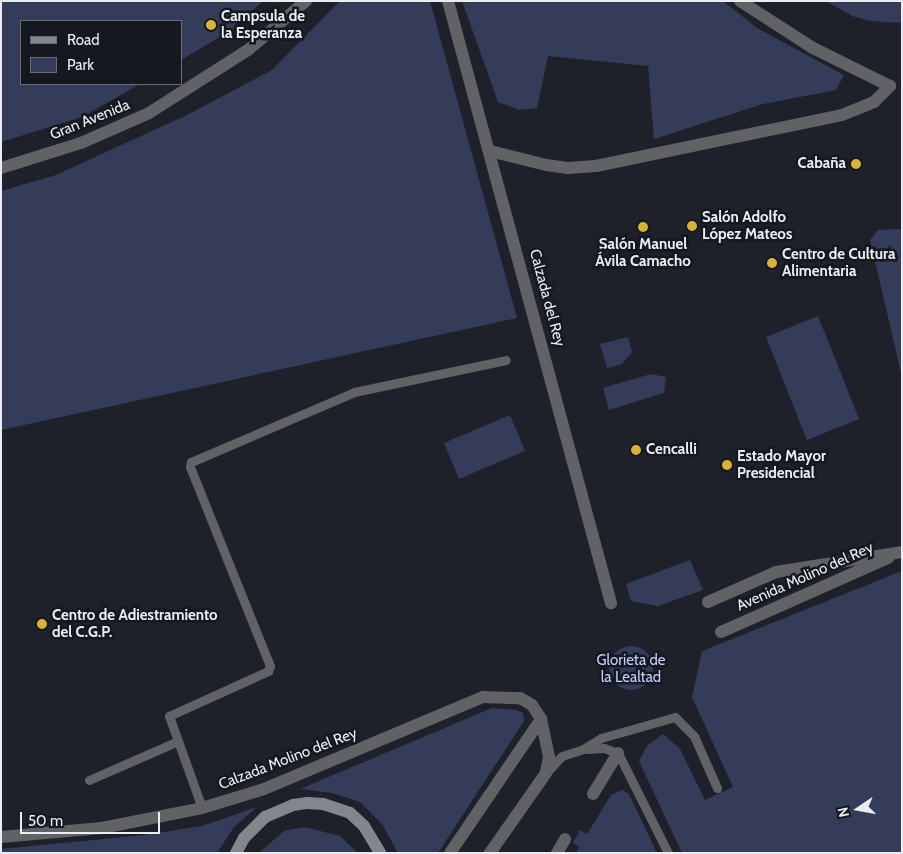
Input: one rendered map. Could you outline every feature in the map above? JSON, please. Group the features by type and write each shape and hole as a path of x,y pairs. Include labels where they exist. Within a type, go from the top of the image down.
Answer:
{"main road":[{"path":"236,853 244,838 265,817 293,805 308,803 323,804 350,813 364,826 380,853"}],"street":[{"name":"Gran Avenida","path":"1,168 81,143 148,113 248,50 306,1"},
{"name":"Calzada del Rey","path":"448,1 612,604"},
{"path":"490,151 546,165 596,166 842,115 874,102 890,86 813,48 740,1"},
{"name":"Avenida Molino del Rey","path":"708,602 776,572 902,552"},
{"name":"Avenida Molino del Rey","path":"721,632 902,552"},
{"name":"Calzada Molino del Rey","path":"1,837 102,828 202,808 264,789 483,697 520,698 532,705 541,719"},
{"path":"490,853 546,773 548,746 541,719"},
{"path":"450,853 541,719"},
{"path":"593,794 618,753"},
{"path":"557,853 565,840"}],"lane":[{"path":"202,808 176,742 169,716 268,671 270,666 190,467 192,462 354,392 506,360"},
{"path":"546,773 562,756 583,749 617,732 674,717 694,736 717,788"},
{"path":"89,780 176,742"},
{"path":"583,749 604,748 618,753 668,853"}],"green space":[{"path":"1,1 263,1 230,31 182,59 182,20 20,20 20,85 138,85 82,117 1,142"},
{"path":"340,1 430,1 517,318 1,430 1,191 56,175 187,115 272,70"},
{"path":"462,1 723,1 757,28 844,75 836,90 763,104 654,139 648,66 548,56 537,108 520,110 498,102"},
{"path":"826,1 902,1 902,23 870,21 852,16"},
{"path":"902,229 902,377 870,240 878,230"},
{"path":"818,316 859,419 807,440 766,337"},
{"path":"628,337 632,352 622,364 607,368 600,344"},
{"path":"651,374 666,377 664,393 609,410 603,388"},
{"path":"510,415 525,451 459,479 444,443"},
{"path":"690,560 703,590 658,606 631,601 626,584"},
{"path":"902,571 902,853 682,853 639,761 647,746 663,734 680,749 705,800 733,787 692,697 702,651"},
{"name":"Glorieta de la Lealtad","path":"631,646 643,650 649,656 653,668 649,680 643,686 631,690 619,686 613,680 609,668 613,656 619,650"},
{"path":"492,708 516,710 523,713 524,721 438,853 398,853 382,824 360,802 332,793 300,789"},
{"path":"622,790 629,794 657,853 576,853 579,847 573,843 580,830 587,834 611,795"},
{"path":"257,807 234,827 217,853 1,853 1,849 144,835 202,826"},
{"path":"304,827 340,836 358,853 259,853 284,831"}],"place":[{"name":"Campsula de la Esperanza","path":"211,25"},
{"name":"Cabaña","path":"856,164"},
{"name":"Salón Adolfo López Mateos","path":"692,226"},
{"name":"Salón Manuel Ávila Camacho","path":"643,227"},
{"name":"Centro de Cultura Alimentaria","path":"772,263"},
{"name":"Cencalli","path":"636,450"},
{"name":"Estado Mayor Presidencial","path":"727,465"},
{"name":"Centro de Adiestramiento del C.G.P.","path":"42,624"}]}
